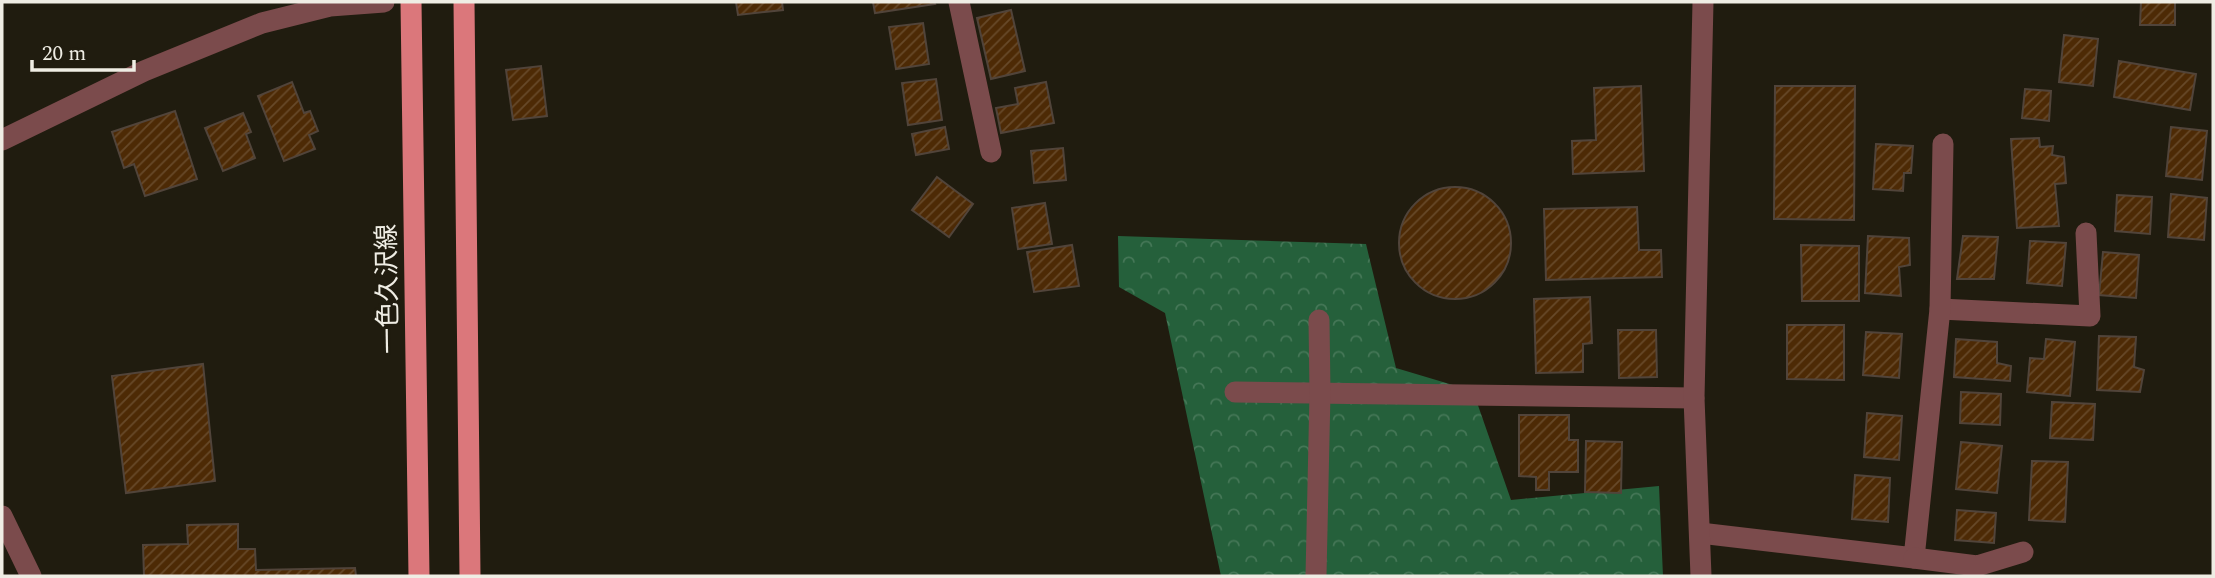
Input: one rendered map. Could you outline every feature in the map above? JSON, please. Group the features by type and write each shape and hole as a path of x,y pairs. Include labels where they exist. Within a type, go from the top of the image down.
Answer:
{"main road":[{"name":"一色久沢線","path":"411,2 419,576"},
{"path":"464,2 470,576"}],"street":[{"path":"2,140 144,71 262,23 330,6 384,2"},
{"path":"958,2 991,152"},
{"path":"1701,576 1695,398 1703,2"},
{"path":"1914,558 1940,309 1942,144"},
{"path":"1940,309 2090,316 2086,233"},
{"path":"1316,576 1319,320"},
{"path":"1235,392 1695,398"},
{"path":"2,516 30,576"},
{"path":"1700,533 1977,566 2023,552"}],"green space":[{"path":"1118,236 1366,244 1396,368 1473,391 1511,500 1659,486 1663,576 1221,576 1165,313 1119,287"}],"building":[{"path":"736,2 782,2 783,10 738,15"},
{"path":"873,2 934,2 935,4 875,13"},
{"path":"2141,2 2175,2 2175,25 2140,25"},
{"path":"1011,10 1025,71 991,79 977,18"},
{"path":"923,23 929,64 896,69 889,27"},
{"path":"2064,35 2098,39 2093,86 2059,82"},
{"path":"2119,61 2196,74 2190,110 2114,97"},
{"path":"541,66 547,116 513,120 506,70"},
{"path":"936,79 942,120 908,125 902,83"},
{"path":"292,82 304,113 310,111 318,131 309,135 315,149 284,161 258,96"},
{"path":"1046,82 1054,123 1001,133 996,108 1018,104 1015,88"},
{"path":"1641,86 1644,171 1573,174 1572,141 1596,140 1594,88"},
{"path":"1775,86 1855,86 1854,220 1774,219"},
{"path":"2025,89 2051,91 2049,121 2022,118"},
{"path":"175,111 197,179 145,196 134,164 124,168 112,132"},
{"path":"243,113 251,132 246,134 255,158 223,171 205,128"},
{"path":"945,127 949,149 916,155 912,134"},
{"path":"2171,127 2207,131 2202,180 2166,176"},
{"path":"2039,138 2040,147 2053,146 2052,155 2064,157 2066,183 2055,184 2059,226 2017,228 2011,139"},
{"path":"1876,144 1913,146 1911,173 1904,173 1903,191 1873,189"},
{"path":"1063,148 1066,180 1034,183 1031,151"},
{"path":"937,177 973,204 949,237 912,210"},
{"path":"1455,187 1476,192 1494,204 1506,222 1511,243 1506,264 1494,282 1476,294 1455,299 1434,294 1416,282 1404,264 1399,243 1404,222 1416,204 1434,192"},
{"path":"2171,194 2207,198 2204,240 2168,237"},
{"path":"2117,195 2152,197 2150,234 2115,231"},
{"path":"1045,203 1052,244 1018,249 1012,208"},
{"path":"1637,207 1639,250 1661,250 1662,277 1546,280 1544,209"},
{"path":"1868,236 1909,238 1910,265 1899,267 1901,296 1865,293"},
{"path":"1963,236 1998,237 1994,279 1957,279"},
{"path":"2030,241 2066,243 2062,286 2027,283"},
{"path":"1072,245 1079,286 1034,292 1027,252"},
{"path":"1801,245 1859,246 1859,301 1802,301"},
{"path":"2103,252 2139,255 2136,298 2099,295"},
{"path":"1590,297 1592,343 1583,344 1583,372 1536,373 1534,299"},
{"path":"1787,325 1844,325 1844,380 1787,379"},
{"path":"1618,330 1656,330 1657,377 1619,378"},
{"path":"1866,332 1902,334 1899,378 1863,375"},
{"path":"2099,336 2136,337 2134,367 2144,370 2140,392 2097,390"},
{"path":"1956,339 1997,342 1997,363 2011,366 2010,381 1954,377"},
{"path":"2046,339 2075,342 2070,396 2027,392 2030,358 2044,359"},
{"path":"203,364 215,481 126,493 112,376"},
{"path":"1961,392 2001,394 2000,425 1960,423"},
{"path":"2052,402 2095,404 2093,440 2050,438"},
{"path":"1867,413 1902,416 1899,460 1864,457"},
{"path":"1519,415 1569,415 1569,440 1578,440 1578,472 1549,472 1549,490 1536,490 1536,477 1519,476"},
{"path":"1586,441 1622,442 1621,493 1585,492"},
{"path":"1961,442 2002,446 1997,493 1956,489"},
{"path":"2032,461 2068,462 2065,522 2029,520"},
{"path":"1855,475 1890,478 1888,522 1852,519"},
{"path":"1957,510 1996,513 1994,543 1955,540"},
{"path":"238,524 238,549 255,549 256,570 355,568 356,576 144,576 143,545 188,544 187,525"}]}
